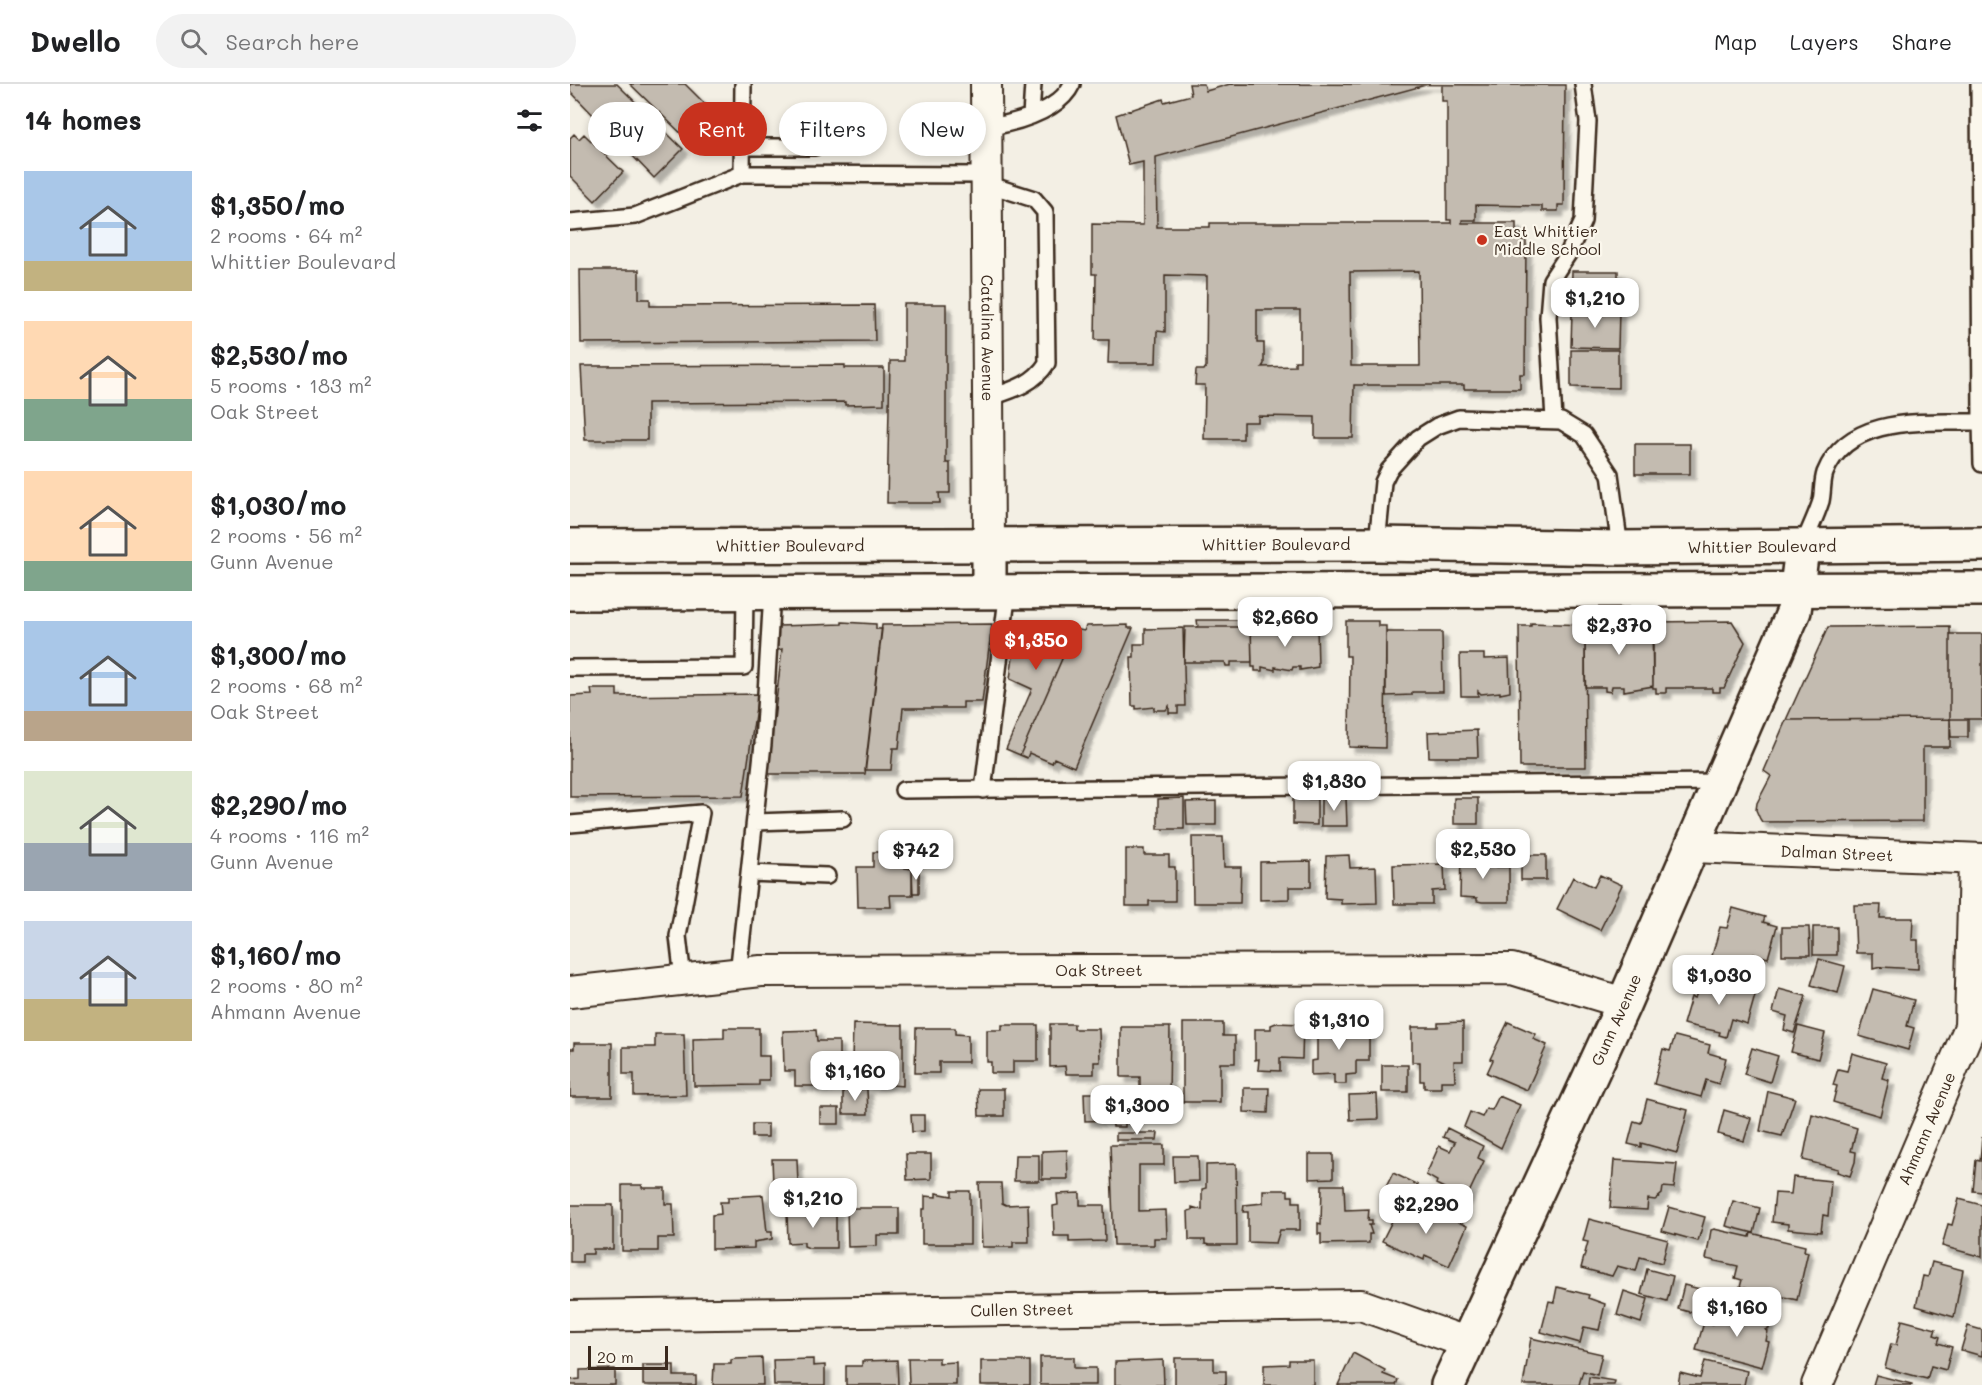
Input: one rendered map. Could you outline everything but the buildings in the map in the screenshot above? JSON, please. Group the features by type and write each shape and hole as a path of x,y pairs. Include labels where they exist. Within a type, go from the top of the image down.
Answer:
{"main road":[{"name":"Whittier Boulevard","path":"570,546 989,543 1802,548 1982,544"},
{"name":"Catalina Avenue","path":"989,543 998,591"},
{"name":"Gunn Avenue","path":"1448,1385 1624,1003 1794,611 1799,589 1802,548"},
{"path":"570,593 1982,589"}],"street":[{"name":"Catalina Avenue","path":"986,84 986,102"},
{"name":"Catalina Avenue","path":"986,128 989,543"},
{"name":"Dalman Street","path":"1693,847 1978,859"},
{"name":"Ahmann Avenue","path":"1816,1385 1970,1027 1978,859"},
{"name":"Oak Street","path":"570,992 785,971 1512,969 1624,1003"},
{"name":"Cullen Street","path":"570,1316 1361,1305 1468,1343"}],"lane":[{"path":"742,102 743,84"},
{"path":"1031,116 1033,84"},
{"path":"986,128 1021,122 1067,95 1072,84"},
{"path":"1554,420 1548,317 1551,280 1568,254 1583,221 1588,121 1583,84"},
{"path":"1979,84 1982,464"},
{"path":"741,156 742,174"},
{"path":"570,222 635,216 742,174 987,179 1034,199 1045,212 1047,363 1040,374 1028,384 988,398"},
{"path":"1377,544 1383,482 1397,459 1418,438 1437,426 1459,418 1554,420 1561,421 1584,435 1610,474 1620,548"},
{"path":"1802,548 1821,500 1825,474 1837,452 1857,437 1873,429 1905,424 1981,422"},
{"path":"983,790 1002,653 998,591"},
{"path":"570,668 744,667 759,592"},
{"path":"738,974 763,744 759,592"},
{"path":"903,790 1720,782"},
{"path":"570,824 701,813 678,936 683,980"},
{"path":"755,822 843,819"},
{"path":"749,873 827,876"}],"place":[{"name":"East Whittier Middle School","path":"1482,240"}]}
